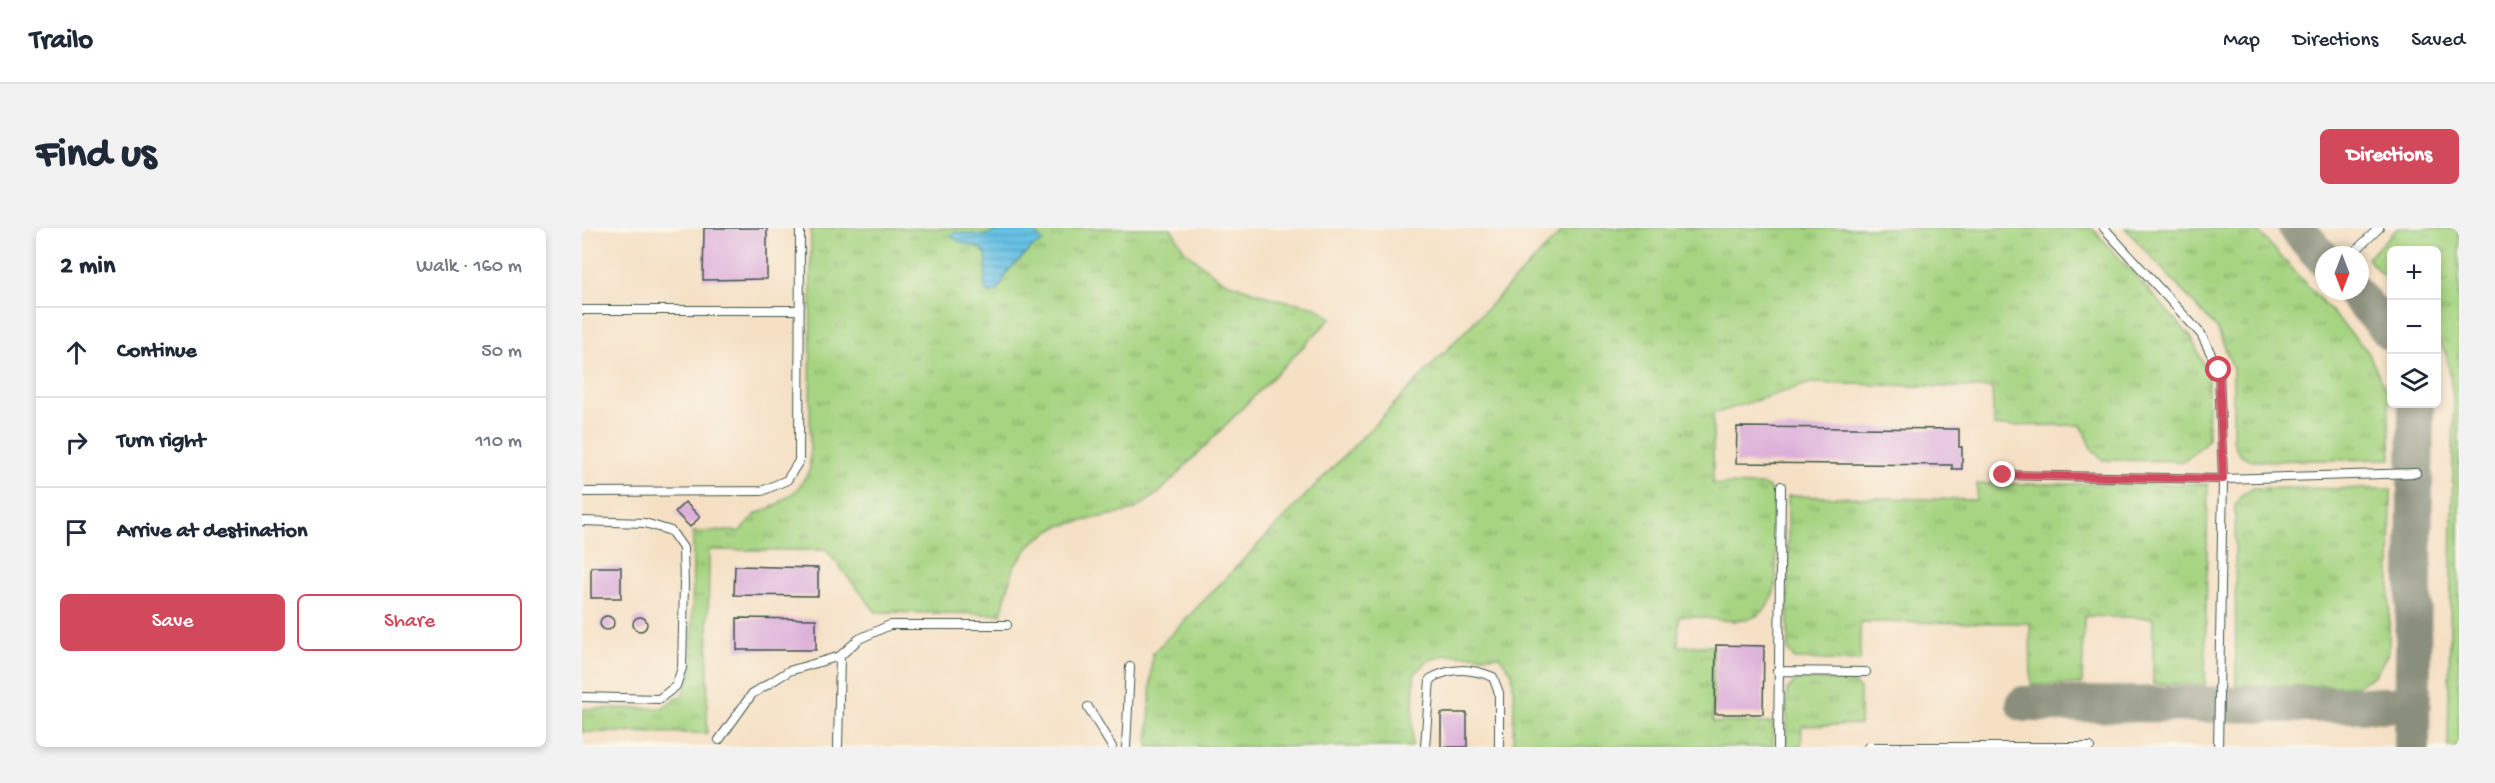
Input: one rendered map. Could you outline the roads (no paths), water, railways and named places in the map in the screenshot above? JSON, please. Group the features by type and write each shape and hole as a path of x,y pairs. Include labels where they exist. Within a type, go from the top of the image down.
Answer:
{"lane":[{"path":"582,492 762,490 787,480 799,461 800,228"},
{"path":"2104,228 2201,334 2219,370 2223,479 2218,747"},
{"path":"2360,246 2379,228"},
{"path":"582,310 799,310"},
{"path":"2003,475 2223,479 2416,473"},
{"path":"1778,747 1781,486"},
{"path":"582,521 645,523 671,531 682,548 684,585 682,668 676,686 659,699 582,697"},
{"path":"719,740 752,694 789,672 840,656 859,639 890,625 1007,625"},
{"path":"838,747 840,656"},
{"path":"1126,747 1130,667"},
{"path":"1425,747 1430,679 1445,670 1478,671 1493,677 1499,693 1499,747"},
{"path":"1778,671 1866,672"},
{"path":"1088,707 1112,747"},
{"path":"1868,747 2090,747"}],"water":[{"path":"1002,228 1030,228 1043,242 1033,247 1009,270 998,291 991,293 985,291 984,286 986,254 982,250 958,241 951,235 955,232 985,236"}]}
